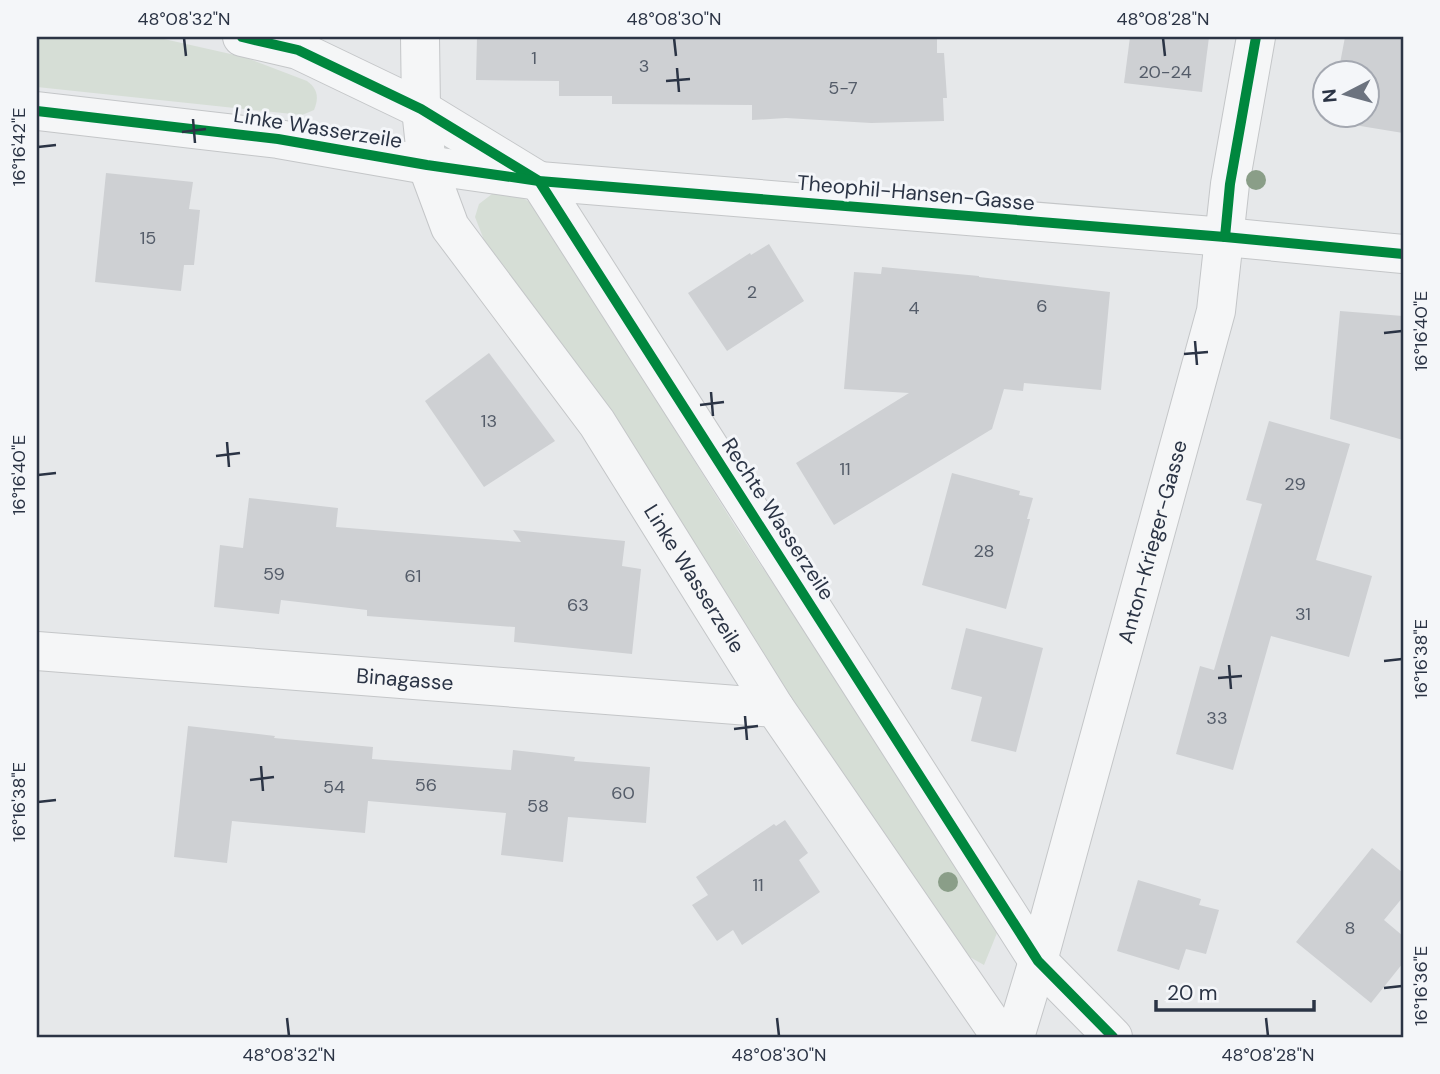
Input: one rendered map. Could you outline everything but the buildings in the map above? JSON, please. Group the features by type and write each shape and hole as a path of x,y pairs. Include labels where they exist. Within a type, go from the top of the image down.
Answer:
{"street":[{"name":"Rechte Wasserzeile","path":"242,37 298,50 421,109 539,181 1038,961 1113,1037"},
{"path":"419,37 421,109 427,165"},
{"name":"Anton-Krieger-Gasse","path":"1015,1037 1216,311 1230,184 1256,37"},
{"name":"Linke Wasserzeile","path":"37,111 278,139 427,165 450,227 597,424 775,708 1001,1037"},
{"name":"Theophil-Hansen-Gasse","path":"427,165 539,181 1403,254"},
{"name":"Binagasse","path":"37,651 775,708"}],"shaded area":[{"path":"37,37 155,37 244,57 307,81 315,91 316,106 314,110 302,115 37,87"},
{"path":"513,193 538,210 735,526 999,928 984,965 968,956 819,741 626,437 484,240 475,217 479,204 492,194"}],"cycle path":[{"path":"242,37 298,50 421,109 539,181 1038,961 1113,1037"},
{"path":"1225,237 1230,184 1256,37"},
{"path":"37,111 278,139 539,181 1403,254"}]}
